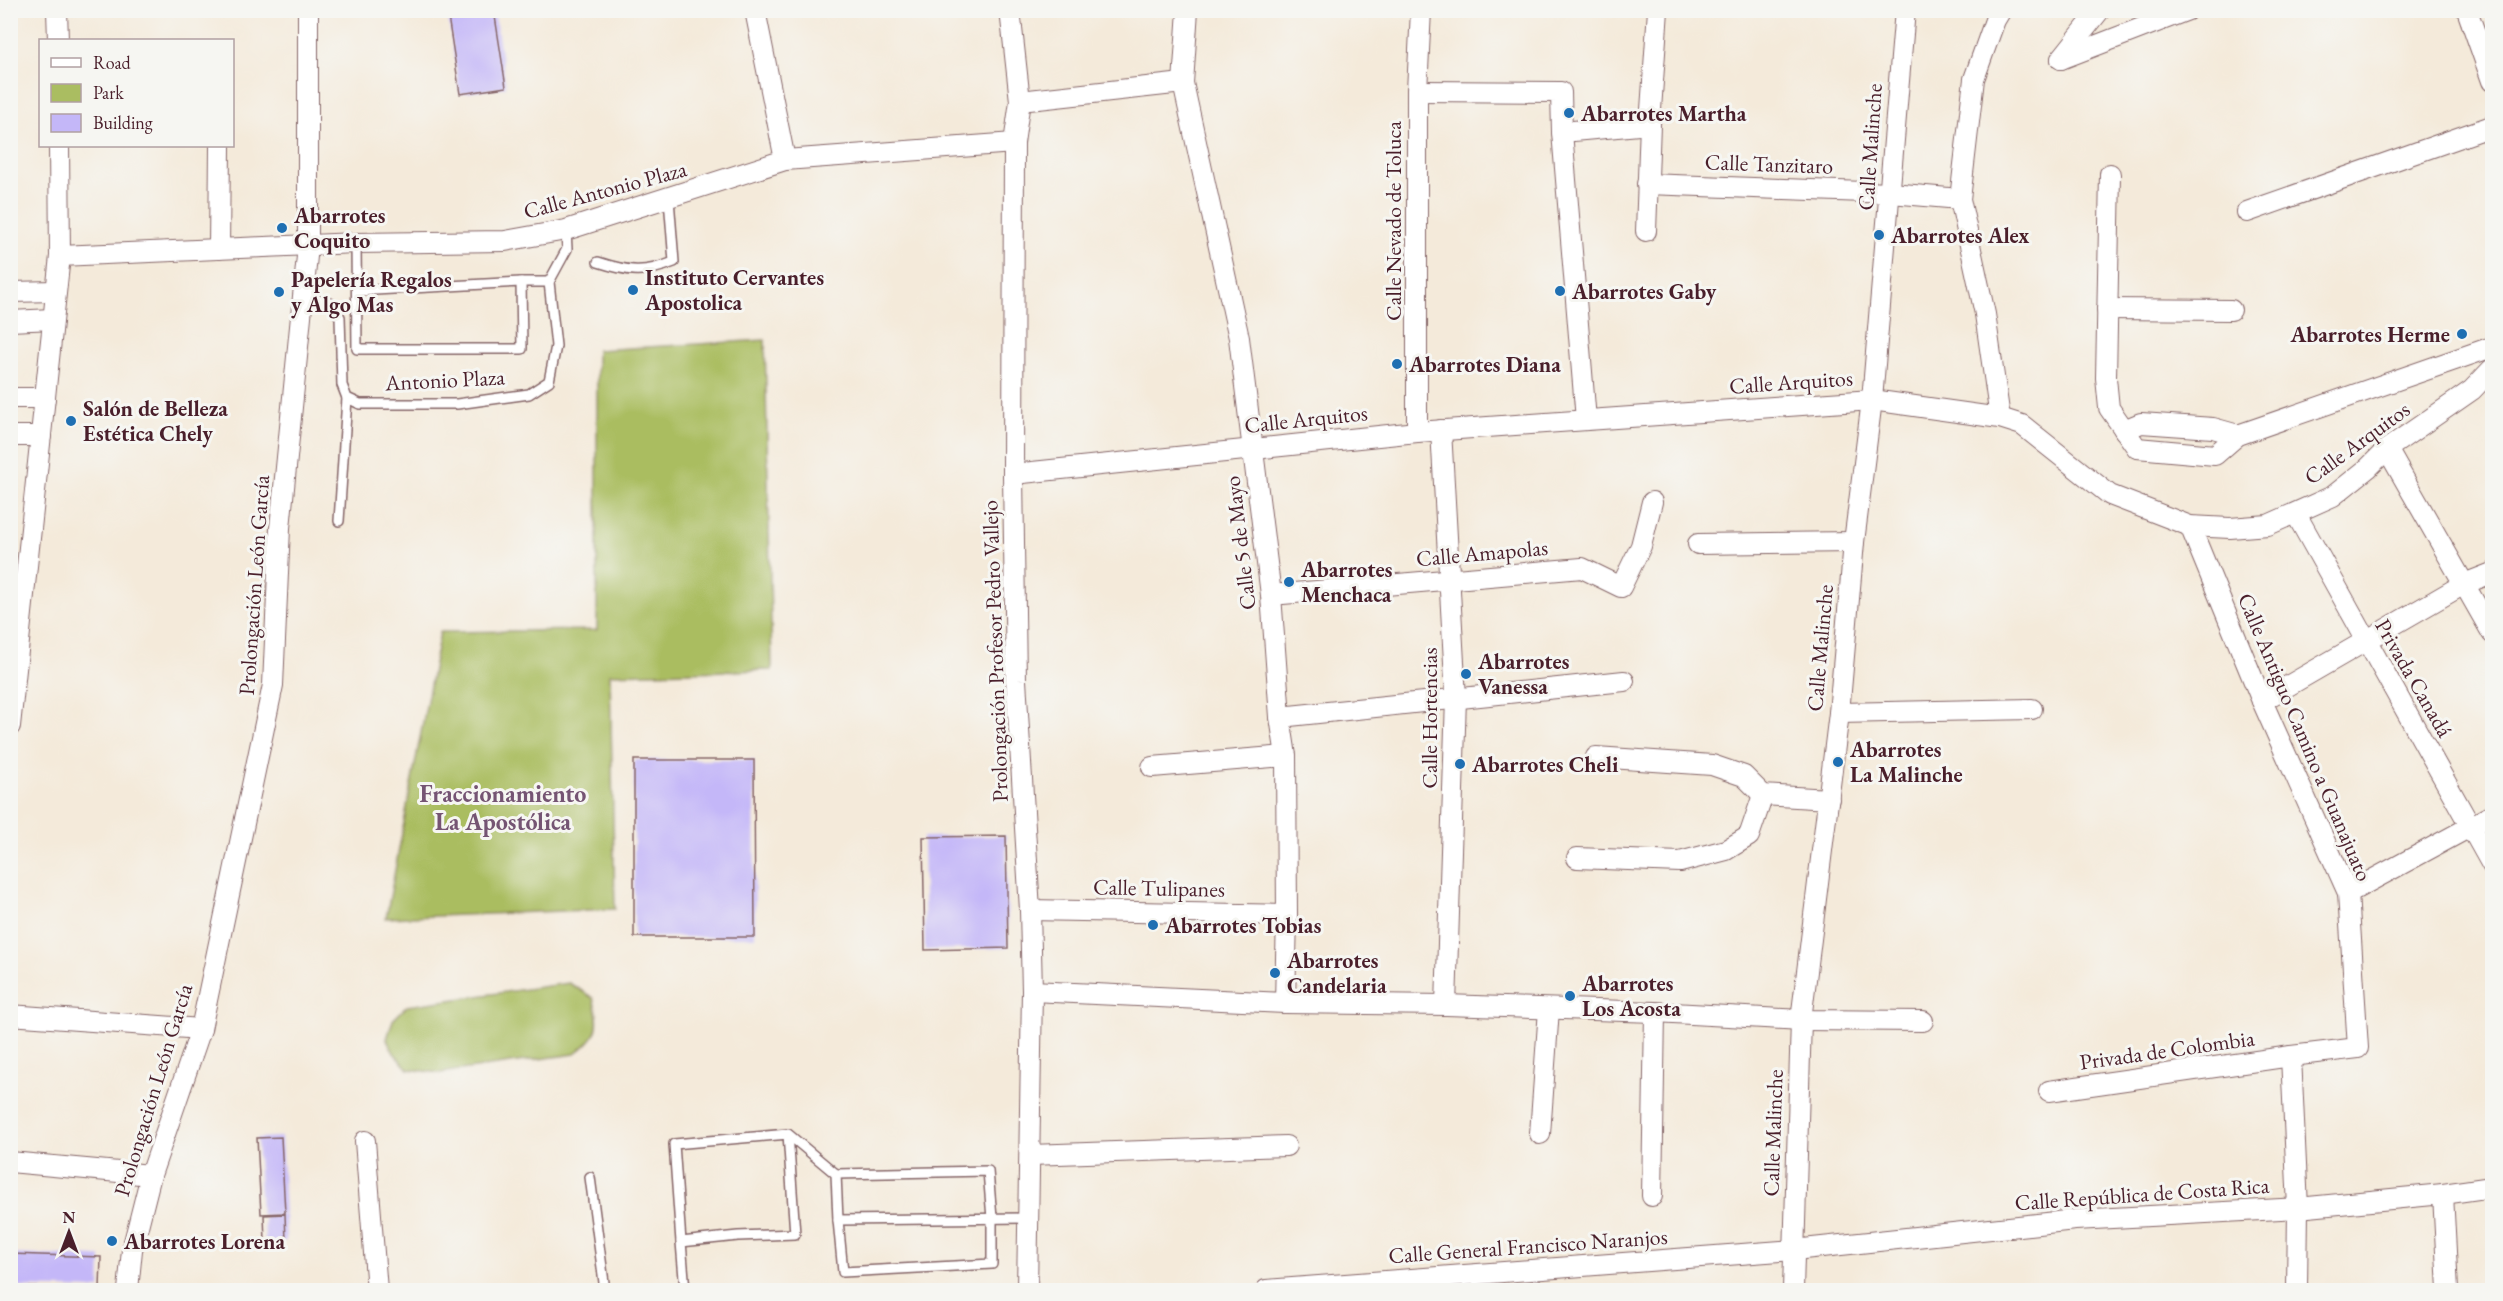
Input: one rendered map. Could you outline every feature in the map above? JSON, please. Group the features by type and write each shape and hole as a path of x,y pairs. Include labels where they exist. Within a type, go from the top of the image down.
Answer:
{"street":[{"path":"57,10 58,39"},
{"name":"Prolongación León García","path":"128,1290 132,1250 151,1175 201,1029 273,685 280,528 308,246 308,10"},
{"path":"755,10 785,160"},
{"name":"Prolongación Profesor Pedro Vallejo","path":"1010,10 1020,101 1014,143 1013,474 1016,680 1030,910 1032,991 1027,1290"},
{"name":"Calle 5 de Mayo","path":"1188,10 1183,83 1239,338 1271,595 1280,717 1286,756 1285,1003"},
{"name":"Calle Nevado de Toluca","path":"1417,432 1417,91 1421,10"},
{"path":"1646,231 1650,124 1658,10"},
{"name":"Calle Malinche","path":"1793,1290 1801,1020 1839,713 1854,542 1872,400 1905,10"},
{"path":"2000,418 1985,314 1960,199 1974,79 1995,20 2001,10"},
{"path":"2100,10 2061,59 2188,10"},
{"path":"2467,10 2493,81"},
{"path":"1020,101 1183,83"},
{"path":"1417,91 1561,92 1562,132 1586,420"},
{"path":"1562,132 1650,124"},
{"path":"2247,213 2493,126"},
{"name":"Calle Antonio Plaza","path":"60,256 356,243 505,241 566,230 669,199 785,160 1014,143"},
{"path":"10,726 60,256 59,147"},
{"path":"219,249 220,147"},
{"path":"2110,174 2106,378 2109,408 2137,448 2215,455 2238,435 2493,348"},
{"name":"Calle Tanzitaro","path":"1647,184 1891,193 1960,199"},
{"path":"10,292 56,291"},
{"path":"2107,309 2231,310"},
{"path":"10,321 53,319"},
{"name":"Calle Arquitos","path":"1013,474 1417,432 1872,400 2000,418 2022,425 2110,495 2190,526 2230,528 2268,525 2332,496 2368,468 2387,449 2472,390 2493,369"},
{"path":"10,398 45,398"},
{"path":"2124,430 2141,423 2213,428 2238,435"},
{"name":"Calle Hortencias","path":"1441,430 1456,698 1446,1005"},
{"path":"10,436 41,436"},
{"path":"2387,449 2493,633"},
{"name":"Calle Amapolas","path":"1271,595 1582,568 1621,587 1641,546 1652,502"},
{"name":"Privada Canadá","path":"2296,514 2493,865"},
{"name":"Calle Antiguo Camino a Guanajuato","path":"2190,526 2262,701 2348,893 2358,1048 2291,1056"},
{"path":"1698,544 1854,542"},
{"path":"2262,701 2464,584 2493,573"},
{"path":"1280,717 1624,681"},
{"path":"1839,713 2032,708"},
{"path":"1152,767 1286,756"},
{"path":"1596,757 1712,765 1744,776 1763,795 1829,799"},
{"path":"1577,858 1680,862 1726,850 1749,836 1763,795"},
{"path":"2348,893 2493,815"},
{"name":"Calle Tulipanes","path":"1030,910 1287,915"},
{"path":"1032,991 1285,1003 1446,1005 1655,1012 1801,1020 1923,1021"},
{"path":"1540,1134 1549,1008"},
{"path":"1652,1196 1655,1012"},
{"path":"10,1015 201,1029"},
{"path":"2291,1056 2298,1208 2297,1290"},
{"name":"Privada de Colombia","path":"2049,1091 2291,1056"},
{"path":"365,1141 377,1290"},
{"path":"1030,1155 1286,1146"},
{"path":"10,1162 151,1175"},
{"name":"Calle República de Costa Rica","path":"1794,1250 2075,1220 2298,1208 2493,1187"},
{"path":"2443,1194 2448,1290"},
{"name":"Calle General Francisco Naranjos","path":"1266,1290 1794,1250"}],"lane":[{"path":"598,262 628,272 659,268 674,262 669,199"},
{"path":"357,291 549,282 567,249 566,230"},
{"path":"356,243 357,349"},
{"path":"341,349 522,349 521,282"},
{"name":"Antonio Plaza","path":"347,398 360,404 457,404 529,394 549,381 556,346 549,282"},
{"path":"303,297 330,303 340,317 342,384 347,398 339,521"},
{"path":"685,1290 674,1144 788,1134 836,1174 988,1170 992,1218 992,1264 843,1272 836,1174"},
{"path":"681,1242 738,1236 795,1234 788,1134"},
{"path":"590,1177 605,1290"},
{"path":"838,1220 1027,1218"}],"green space":[{"path":"765,340 772,670 610,674 615,909 386,918 440,632 597,630 597,350"},
{"path":"569,983 593,998 597,1016 594,1036 575,1054 440,1073 408,1069 394,1053 387,1039 393,1020 407,1006"}],"building":[{"path":"447,10 494,10 506,87 460,94"},
{"path":"634,760 754,760 755,937 634,937"},
{"path":"1006,836 1008,948 925,950 923,837"},
{"path":"281,1137 285,1213 261,1214 257,1138"},
{"path":"285,1214 286,1241 265,1242 264,1215"},
{"path":"10,1254 101,1257 100,1289 10,1287"}],"place":[{"name":"Abarrotes Martha","path":"1569,113"},
{"name":"Abarrotes Coquito","path":"282,228"},
{"name":"Abarrotes Alex","path":"1879,235"},
{"name":"Instituto Cervantes Apostolica","path":"633,290"},
{"name":"Abarrotes Gaby","path":"1560,291"},
{"name":"Papelería Regalos y Algo Mas","path":"279,292"},
{"name":"Abarrotes Herme","path":"2462,334"},
{"name":"Abarrotes Diana","path":"1397,364"},
{"name":"Salón de Belleza Estética Chely","path":"71,421"},
{"name":"Abarrotes Menchaca","path":"1289,582"},
{"name":"Abarrotes Vanessa","path":"1466,674"},
{"name":"Abarrotes La Malinche","path":"1838,762"},
{"name":"Abarrotes Cheli","path":"1460,764"},
{"name":"Abarrotes Tobias","path":"1153,925"},
{"name":"Abarrotes Candelaria","path":"1275,973"},
{"name":"Abarrotes Los Acosta","path":"1570,996"},
{"name":"Abarrotes Lorena","path":"112,1241"}],"district":[{"name":"Fraccionamiento La Apostólica","path":"503,807"}]}
